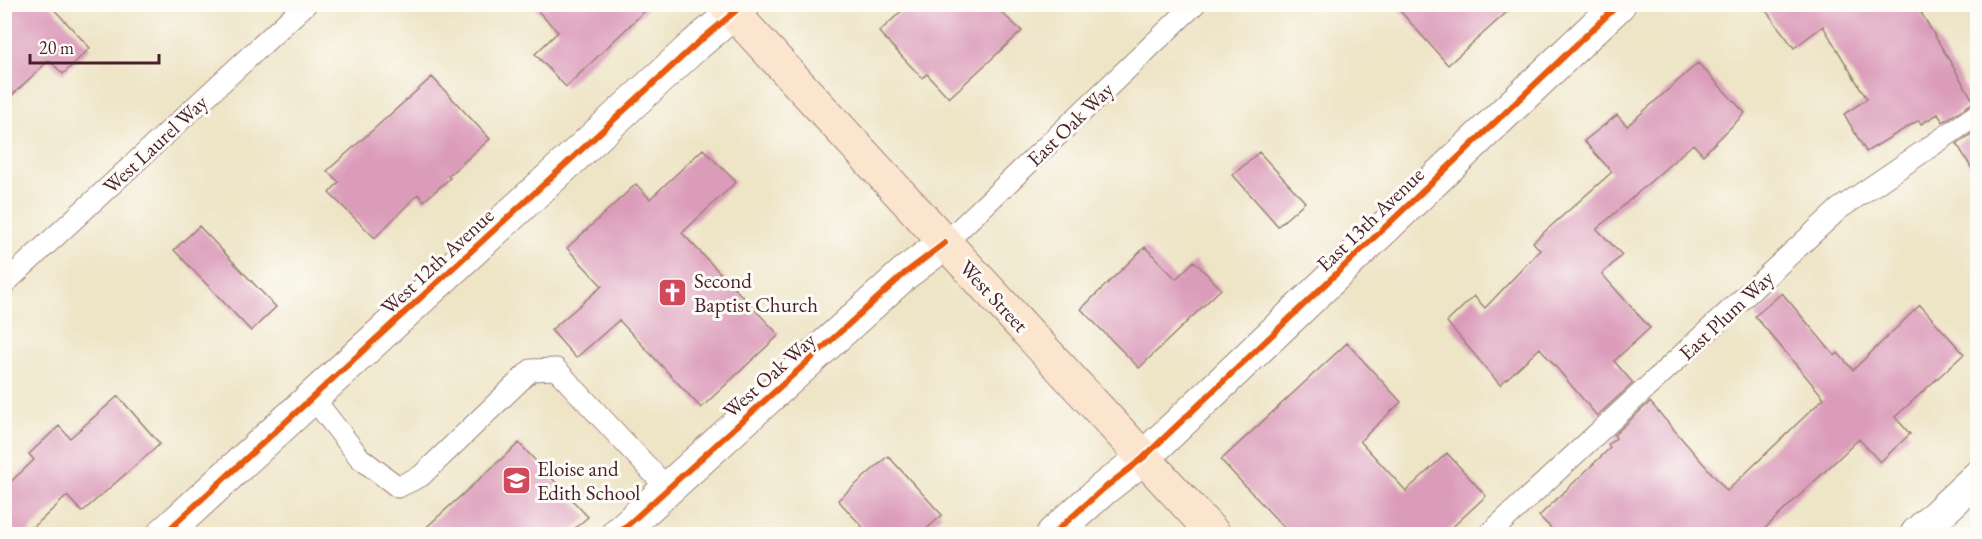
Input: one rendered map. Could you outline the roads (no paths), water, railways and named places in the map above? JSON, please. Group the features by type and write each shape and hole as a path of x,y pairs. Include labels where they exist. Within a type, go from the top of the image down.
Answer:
{"main road":[{"name":"West Street","path":"735,8 945,243 1214,534"}],"street":[{"name":"East 13th Avenue","path":"1053,534 1102,490 1143,458 1619,4"},
{"name":"West 12th Avenue","path":"164,534 735,8"},
{"name":"West Oak Way","path":"618,534 904,274 945,243"},
{"path":"1917,534 1977,477"}],"lane":[{"name":"West Laurel Way","path":"4,284 306,4"},
{"name":"East Oak Way","path":"945,243 1195,4"},
{"name":"East Plum Way","path":"1490,534 1839,209 1977,114"},
{"path":"313,398 360,458 398,488 421,476 531,370 556,369 668,489"}],"place":[{"name":"Second Baptist Church","path":"673,292"},
{"name":"Eloise and Edith School","path":"516,480"}]}
